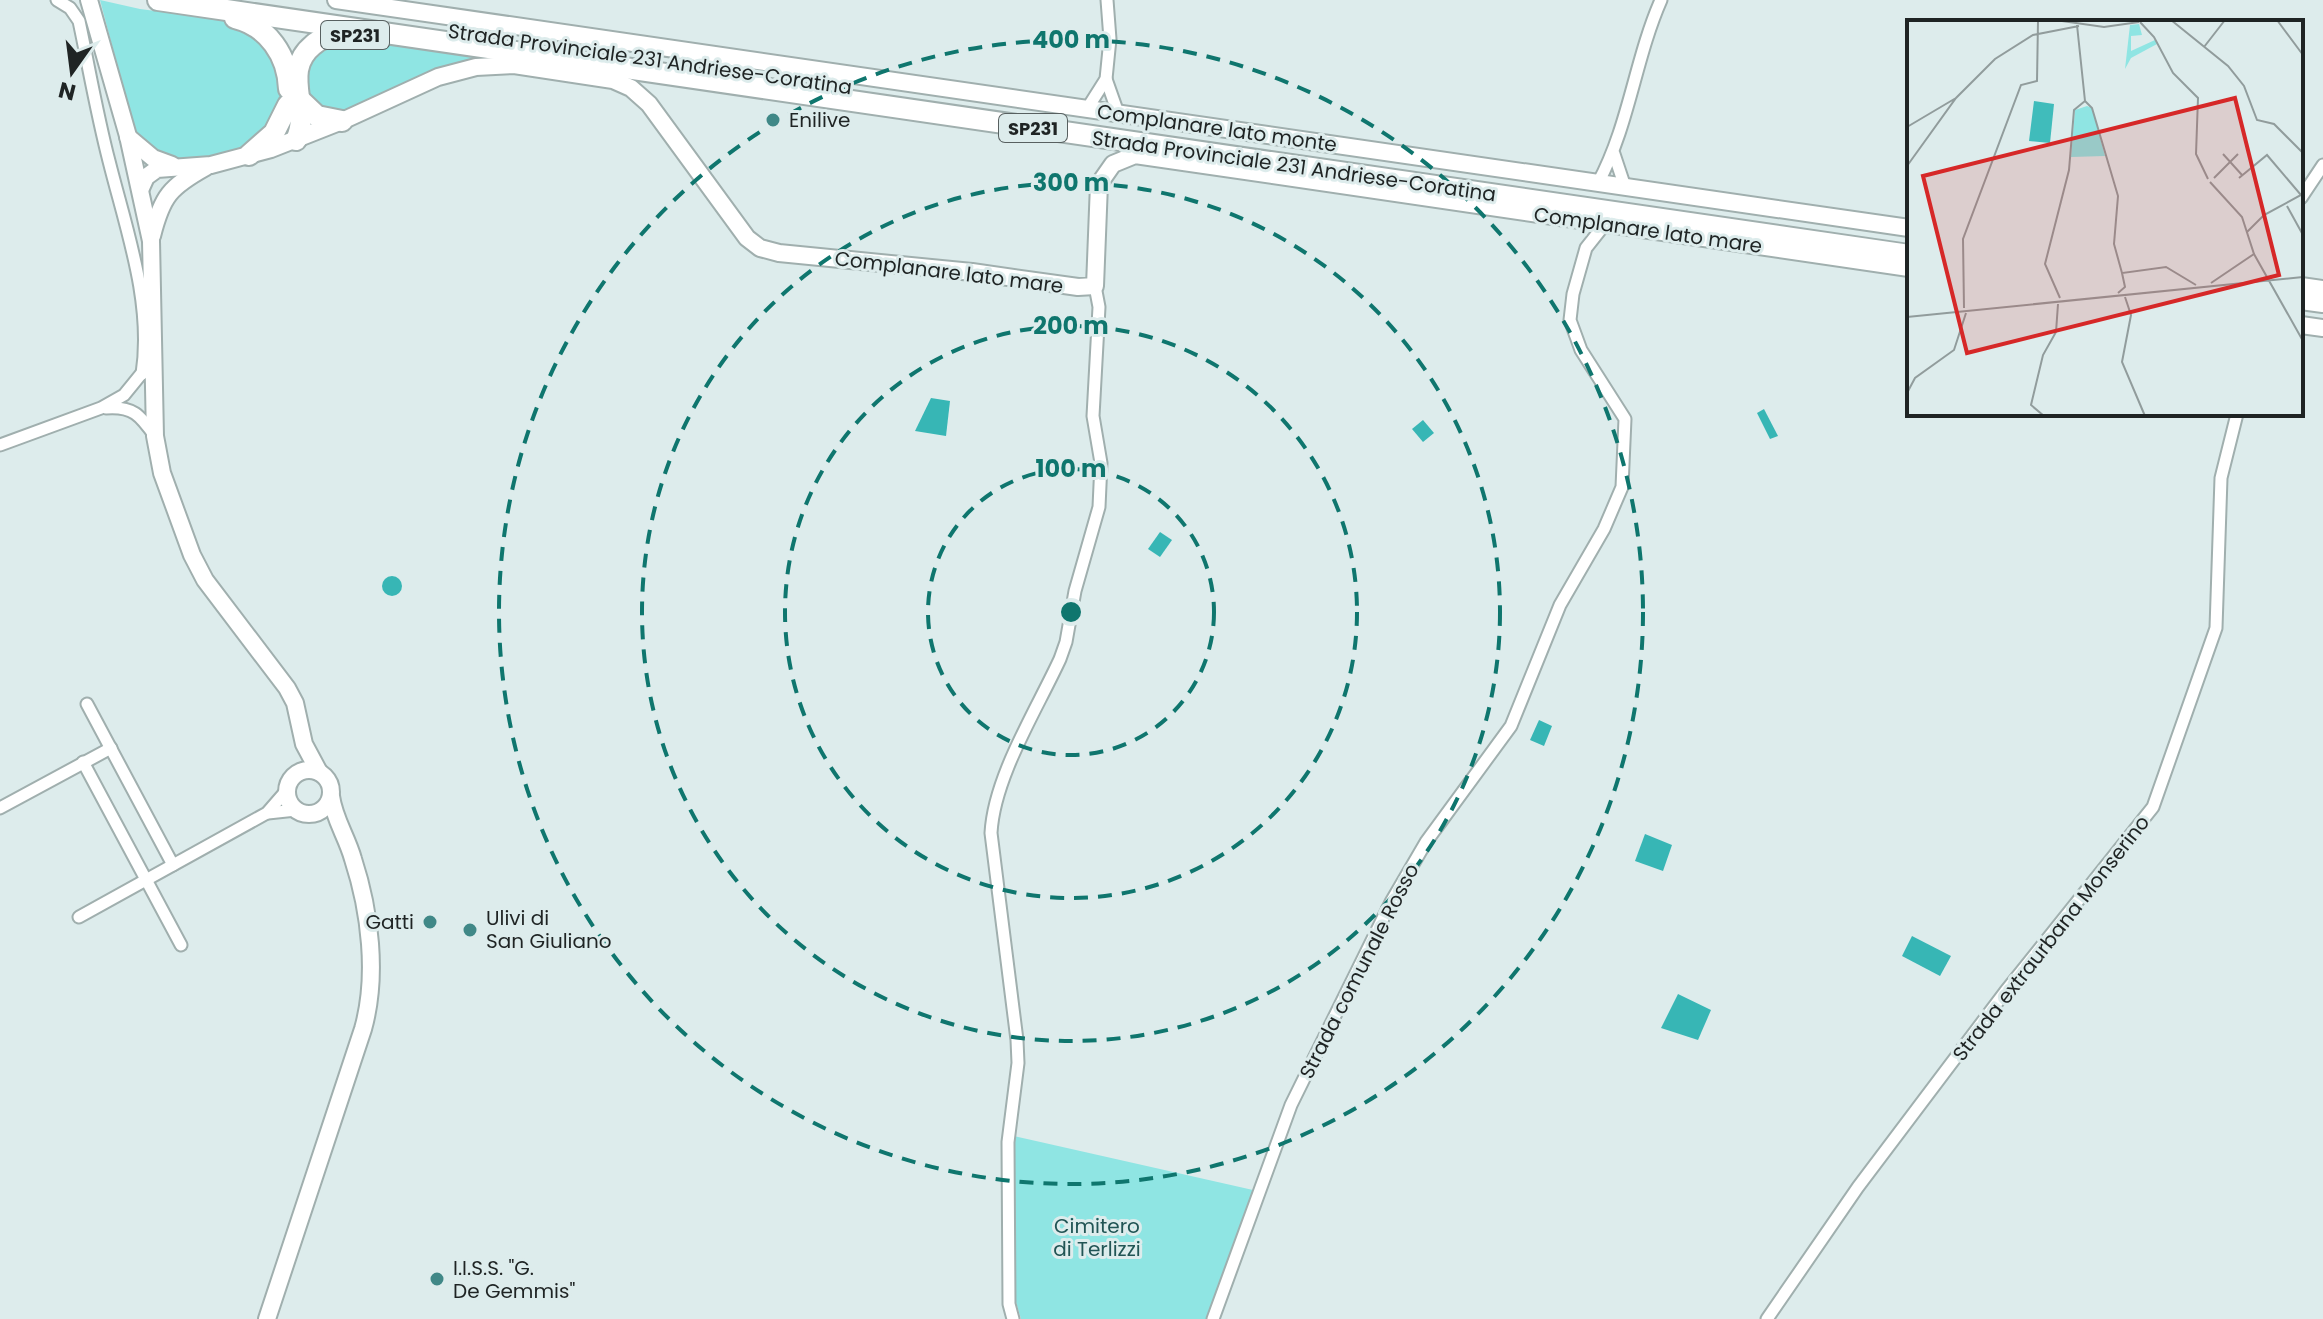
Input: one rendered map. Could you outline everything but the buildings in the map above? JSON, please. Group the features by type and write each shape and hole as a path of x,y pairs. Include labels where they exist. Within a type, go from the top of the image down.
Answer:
{"highway":[{"name":"Strada Provinciale 231 Andriese-Coratina","path":"155,0 1907,255"},
{"name":"SP231","path":"155,0 243,20 258,27 273,43 286,65 293,101 274,133 249,155"},
{"name":"Strada Provinciale 231 Andriese-Coratina","path":"247,0 1907,242"},
{"name":"SP231","path":"296,140 289,126 296,76 300,59 314,44 328,36 341,34 457,43"},
{"path":"293,101 317,116 342,121"},
{"path":"2303,299 2323,302"},
{"path":"2303,312 2323,315"}],"street":[{"path":"57,0 73,11 79,21 133,257 141,295 142,374"},
{"path":"89,0 128,136 151,241 155,436 170,498 205,580 287,688 295,703 304,744 319,772 329,782 340,828 353,856 362,893 371,995 363,1029 267,1319"},
{"name":"Complanare lato monte","path":"336,0 1907,228"},
{"path":"1107,0 1110,39 1106,79 1118,113"},
{"path":"1598,183 1614,154 1640,56 1661,0"},
{"name":"Complanare lato mare","path":"211,165 296,140 438,77 481,66 514,65 613,80 627,85 645,100 747,238 760,248 779,253 1078,287 1095,286 1098,187 1111,166 1132,156 1907,268"},
{"path":"1087,109 1106,79"},
{"path":"128,136 153,158 173,166"},
{"path":"1614,154 1625,187"},
{"path":"141,188 146,177 154,171 173,166 211,165"},
{"path":"151,241 158,213 168,194 185,179 211,165"},
{"path":"2303,195 2323,165"},
{"path":"141,188 151,194 168,194"},
{"name":"Strada comunale Rosso","path":"1579,220 1586,248"},
{"name":"Strada comunale Rosso","path":"1213,1319 1291,1105 1377,929 1426,842 1511,726 1560,605 1604,529 1622,487 1625,419 1581,350 1571,326 1573,294 1586,248 1605,224"},
{"path":"1013,1319 1009,1304 1007,1165 1018,1063 992,820 1000,786 1063,651 1075,591 1099,507 1101,463 1093,416 1099,307 1095,286"},
{"path":"2303,286 2323,289"},
{"path":"2303,325 2323,328"},
{"path":"124,401 153,358"},
{"path":"0,445 124,401 142,391 154,396"},
{"path":"124,401 155,436"},
{"name":"Strada extraurbana Monserino","path":"1767,1319 1858,1187 2005,992 2153,807 2216,628 2221,478 2236,416"},
{"path":"87,704 173,865"},
{"path":"298,773 304,744"},
{"path":"0,808 111,748"},
{"path":"83,762 181,945"},
{"path":"79,917 267,813 298,773 305,770 319,772"},
{"path":"287,790 290,803 296,810"},
{"path":"313,813 325,807 331,796"},
{"path":"267,813 296,810 313,813 340,828"}],"green space":[{"path":"100,0 140,9 233,21 277,56 284,94 280,114 270,128 256,139 220,155 183,160 168,158 153,150 133,125"},
{"path":"352,39 506,60 344,113 309,104 301,69 316,48"},
{"name":"Cimitero di Terlizzi","path":"1014,1136 1253,1190 1207,1319 1021,1319 1015,1299"}],"shaded area":[{"path":"931,398 950,401 946,436 915,431"},
{"path":"1764,409 1778,436 1770,439 1757,413"},
{"path":"1423,420 1434,433 1423,442 1412,429"},
{"path":"1160,532 1172,540 1160,557 1148,549"},
{"path":"392,576 399,579 402,586 399,593 392,596 385,593 382,586 385,579"},
{"path":"1539,720 1552,726 1544,746 1530,740"},
{"path":"1645,834 1672,845 1663,871 1635,861"},
{"path":"1912,936 1951,956 1940,976 1902,956"},
{"path":"1678,994 1711,1010 1698,1040 1661,1028"}],"place":[{"name":"Enilive","path":"773,120"},
{"name":"Gatti","path":"430,922"},
{"name":"Ulivi di San Giuliano","path":"470,930"},
{"name":"I.I.S.S. \"G. De Gemmis\"","path":"437,1279"}]}
